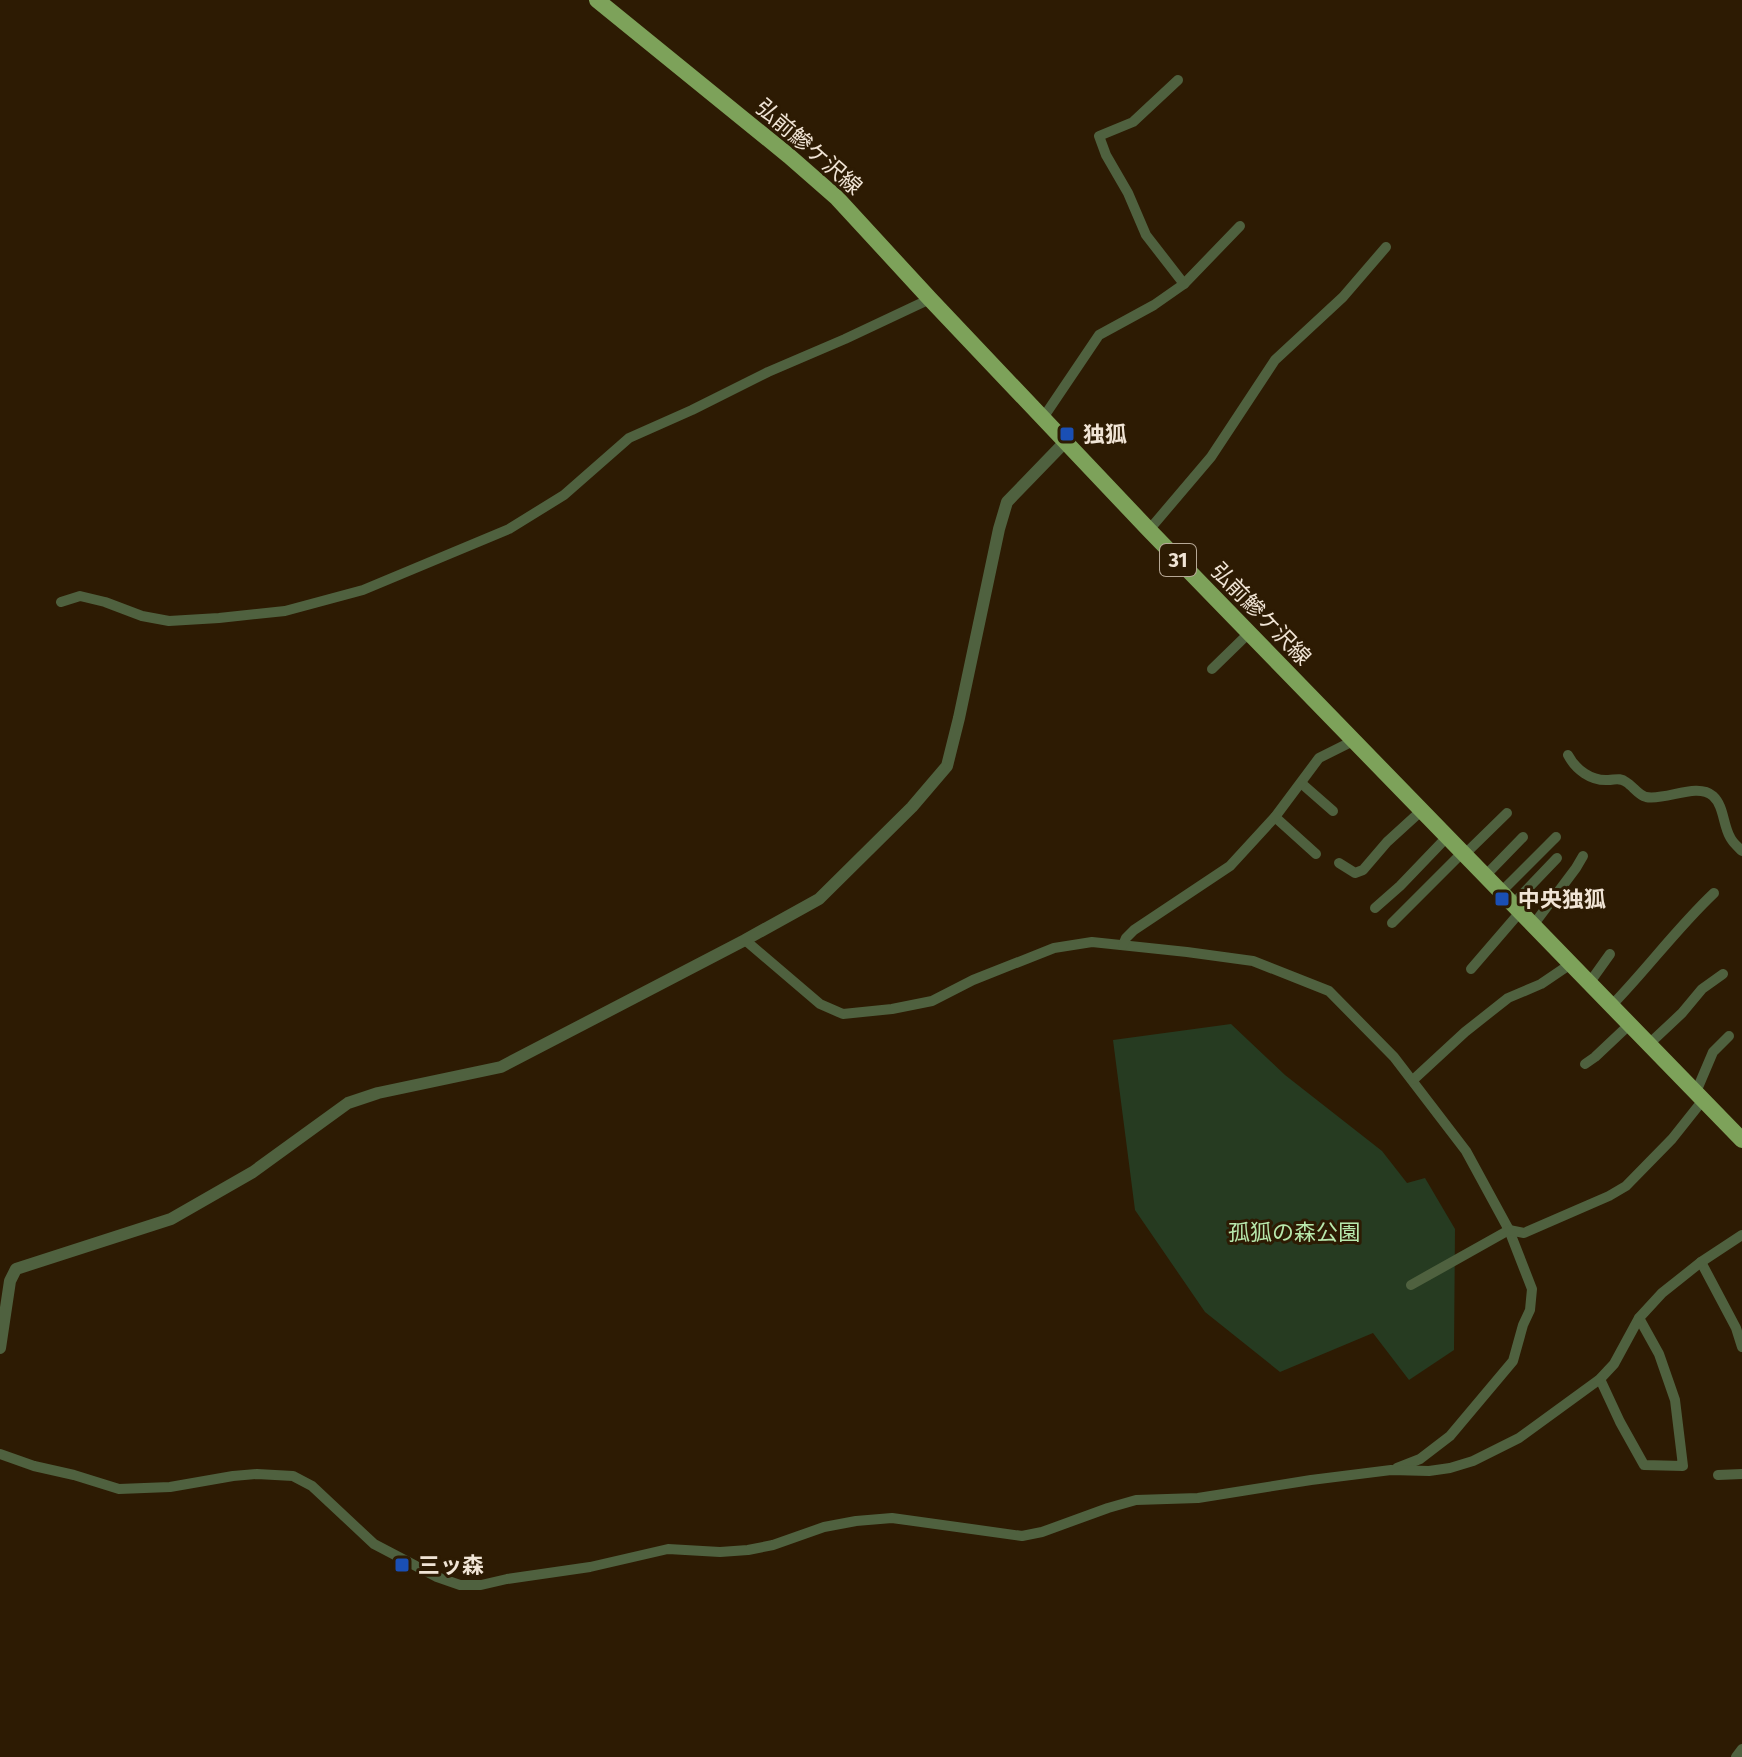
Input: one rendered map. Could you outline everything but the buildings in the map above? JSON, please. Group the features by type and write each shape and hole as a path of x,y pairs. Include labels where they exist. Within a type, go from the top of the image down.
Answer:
{"main road":[{"name":"弘前鰺ケ沢線","path":"597,0 822,184 1149,530 1742,1140"}],"street":[{"path":"1178,80 1133,122 1099,136 1146,235 1184,284"},
{"path":"1043,418 1099,335 1154,305 1184,284 1240,226"},
{"path":"1149,530 1211,457 1275,360 1343,297 1386,247"},
{"path":"61,602 80,596 142,616 169,621 285,611 363,590 509,529 564,495 629,438 930,299"},
{"path":"0,1348 10,1281 16,1269 171,1219 253,1172 348,1103 378,1093 501,1067 819,899 912,807 947,766 1007,502 1065,442"},
{"path":"1212,669 1249,633"},
{"path":"1123,945 1134,930 1230,866 1275,817 1312,765 1319,758 1353,741"},
{"path":"1568,755 1585,774 1594,779 1626,781 1647,797 1693,790 1713,796 1730,838 1742,851"},
{"path":"1301,783 1333,811"},
{"path":"1339,863 1355,873 1363,870 1387,842 1421,811"},
{"path":"1392,923 1507,813"},
{"path":"1275,817 1316,854"},
{"path":"1375,908 1447,837"},
{"path":"1486,875 1523,837"},
{"path":"1471,969 1556,837"},
{"path":"1534,924 1583,856"},
{"path":"1512,902 1557,858"},
{"path":"1612,1005 1714,893"},
{"path":"745,940 820,1004 843,1014 932,1001 973,980 1054,948 1092,942 1253,961 1329,991 1378,1039 1466,1151 1509,1230 1532,1289 1530,1310 1513,1361 1450,1436 1420,1459 1391,1470"},
{"path":"1590,982 1610,954"},
{"path":"1413,1080 1508,998 1541,984 1572,963"},
{"path":"1649,1044 1702,989 1723,974"},
{"path":"1585,1064 1630,1024"},
{"path":"1411,1285 1509,1230 1524,1233 1626,1186 1672,1139 1700,1096 1713,1052 1729,1036"},
{"path":"0,1454 119,1489 170,1487 257,1474 293,1476 312,1486 374,1544 437,1577 460,1585 481,1585 590,1567 668,1549 748,1550 773,1545 824,1527 856,1521 892,1518 1022,1536 1136,1500 1198,1498 1391,1470 1429,1471 1473,1461 1519,1438 1600,1379 1614,1364 1639,1318 1662,1293 1742,1235"},
{"path":"1701,1262 1736,1328 1742,1347"},
{"path":"1600,1379 1644,1465 1683,1466 1675,1400 1659,1354 1639,1318"},
{"path":"1718,1475 1742,1474"},
{"path":"1736,1757 1742,1749"}],"green space":[{"name":"孤狐の森公園","path":"1231,1024 1285,1075 1382,1151 1407,1183 1425,1178 1455,1229 1454,1350 1409,1380 1373,1333 1280,1372 1205,1312 1135,1210 1113,1040"}],"place":[{"name":"独狐","path":"1067,434"},
{"name":"中央独狐","path":"1502,899"},
{"name":"三ッ森","path":"402,1565"}]}
